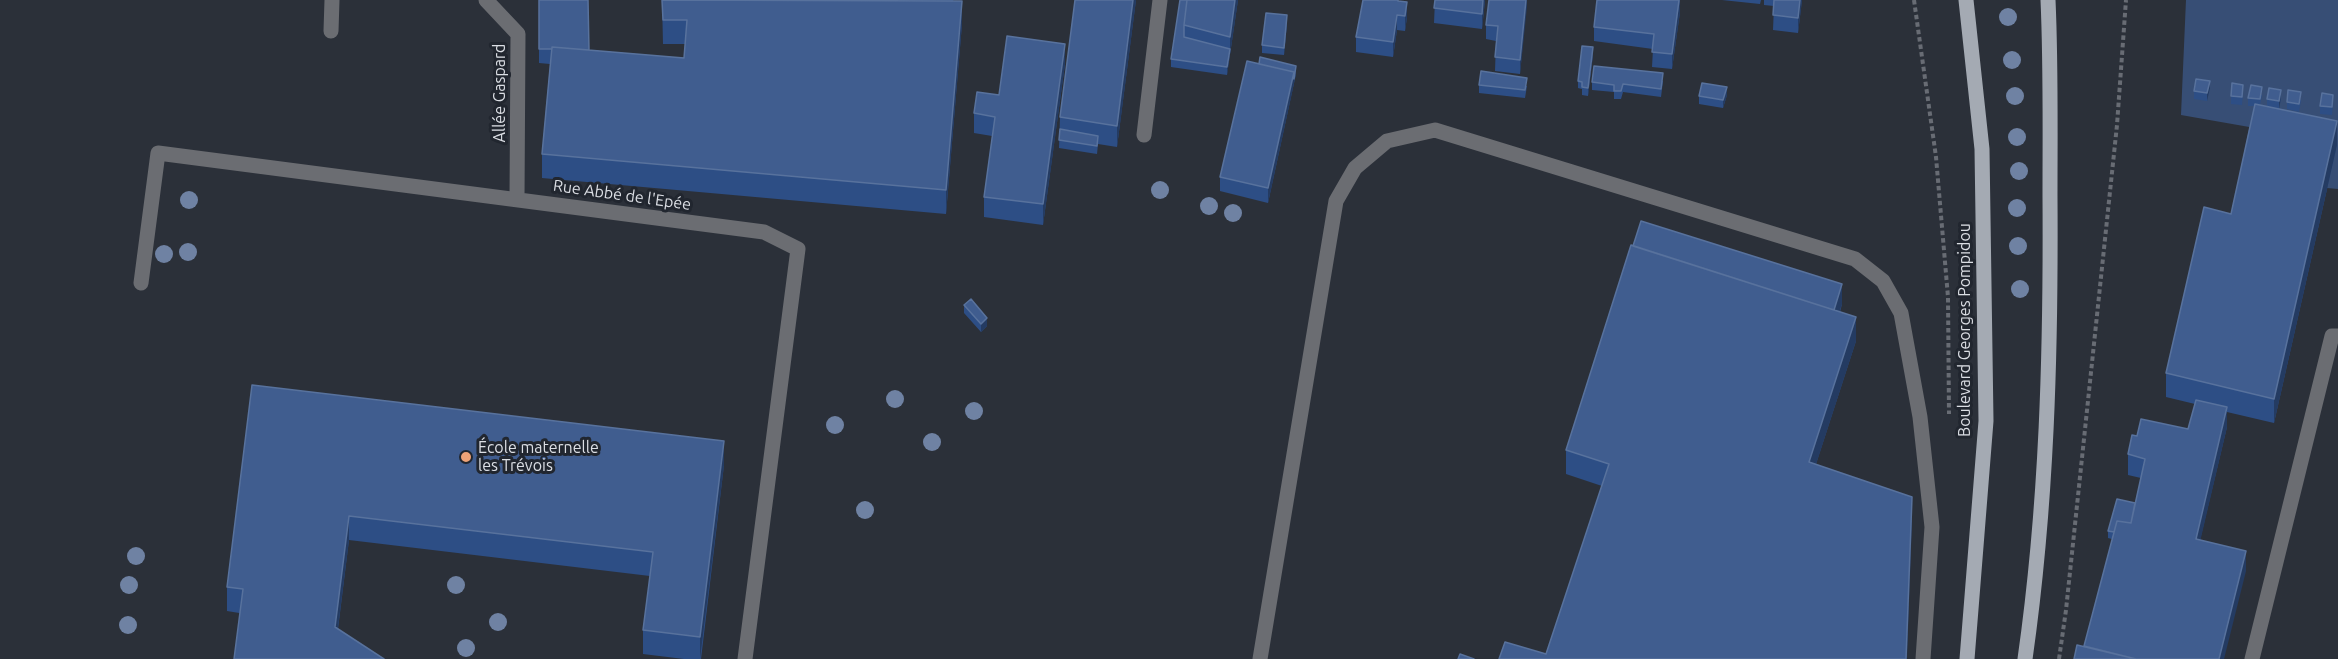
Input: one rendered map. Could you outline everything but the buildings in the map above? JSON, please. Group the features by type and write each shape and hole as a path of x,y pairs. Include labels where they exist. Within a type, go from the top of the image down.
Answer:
{"main road":[{"name":"Boulevard Georges Pompidou","path":"1965,0 1982,149 1986,422 1967,659"},
{"path":"2025,659 2036,582 2047,443 2051,324 2048,0"}],"street":[{"path":"331,31 332,0"},
{"name":"Allée Gaspard","path":"486,0 518,34 517,198"},
{"path":"1144,135 1160,0"},
{"path":"1260,659 1336,201 1355,168 1388,141 1435,130 1855,259 1883,281 1901,313 1920,417 1932,526 1923,659"},
{"name":"Rue Abbé de l'Epée","path":"141,283 158,153 764,232 798,249 745,659"},
{"path":"2252,659 2332,336 2338,336"}],"path":[{"path":"1914,0 1936,157 1948,297 1948,416"},
{"path":"2059,659 2067,610 2117,124 2126,0"}],"shaded area":[{"path":"2186,0 2338,0 2338,189 2327,188 2336,145 2181,115"}],"place":[{"name":"École maternelle les Trévois","path":"466,457"}]}
